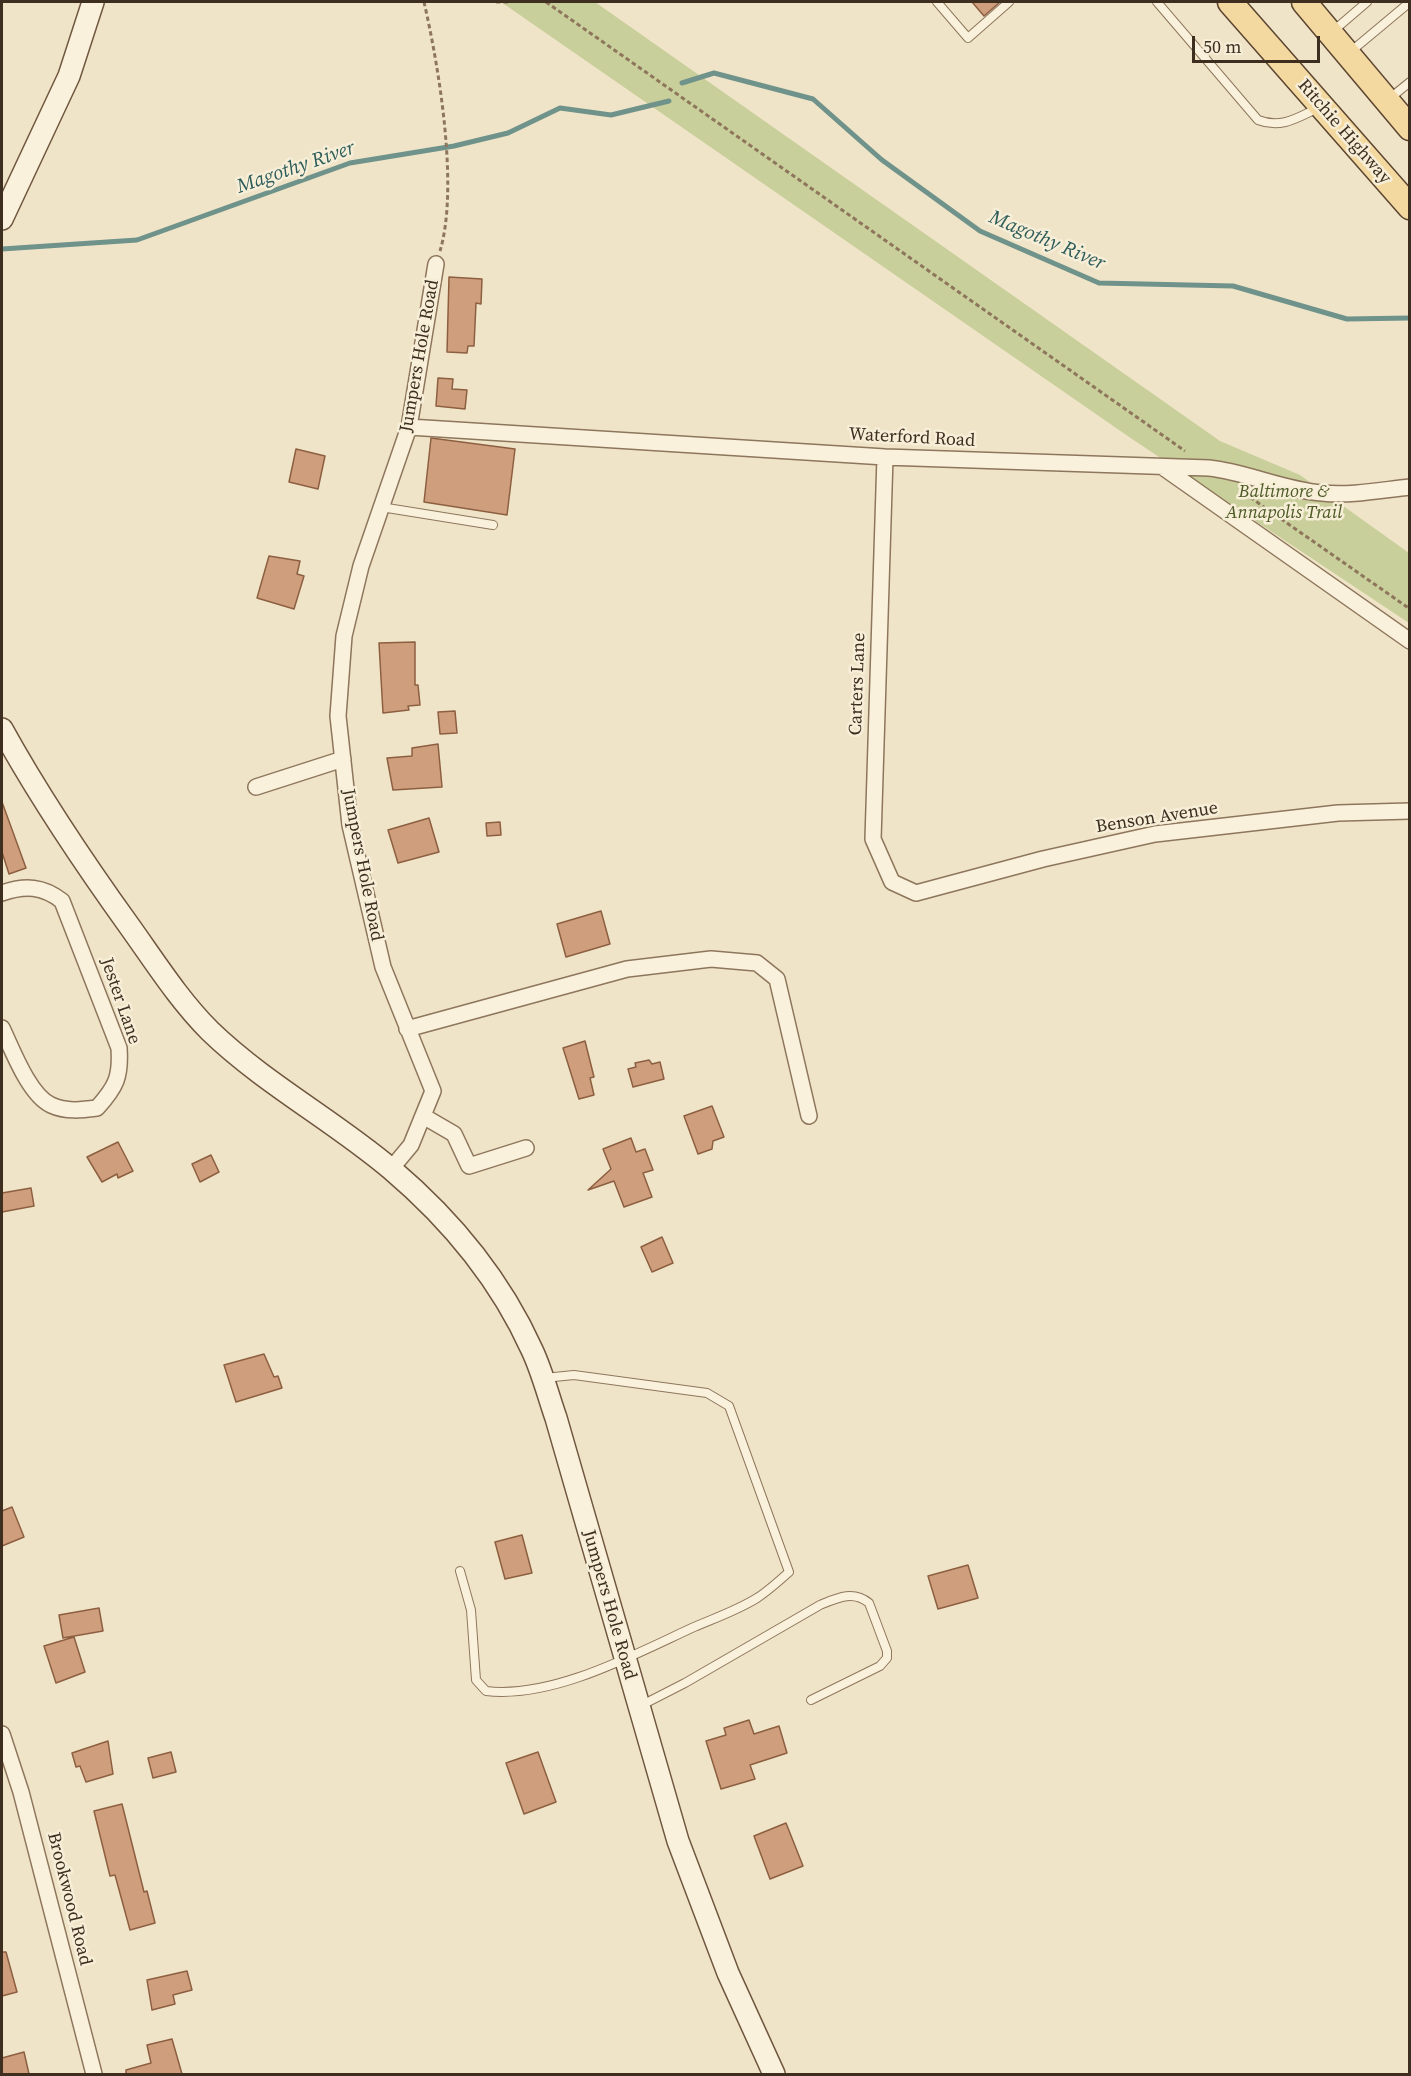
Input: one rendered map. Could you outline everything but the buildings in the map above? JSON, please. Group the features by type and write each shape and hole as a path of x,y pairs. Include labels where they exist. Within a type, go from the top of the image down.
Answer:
{"main road":[{"path":"2,216 69,76 93,2"},
{"name":"Ritchie Highway","path":"1230,2 1410,207"},
{"path":"1304,2 1410,128"},
{"name":"Jumpers Hole Road","path":"2,729 28,777 89,870 181,999 210,1030 247,1063 391,1169 436,1213 491,1274 514,1313 542,1378 678,1840 724,1963 774,2074"}],"street":[{"name":"Jumpers Hole Road","path":"391,1169 411,1145 433,1091 383,967 350,825 338,716 344,636 361,566 409,427 436,264"},
{"name":"Waterford Road","path":"409,427 885,457 1209,468 1235,471 1294,489 1323,493 1357,493 1410,487"},
{"name":"Carters Lane","path":"885,457 873,839 892,882 916,892"},
{"path":"1164,468 1410,641"},
{"path":"256,787 343,759"},
{"name":"Benson Avenue","path":"916,892 1155,834 1338,813 1410,811"},
{"name":"Jester Lane","path":"2,893 33,887 49,891 63,901 119,1048 120,1071 113,1091 97,1108 72,1111 50,1105 32,1087 2,1028"},
{"path":"407,1029 627,969 711,959 758,963 777,979 809,1116"},
{"path":"423,1116 454,1134 469,1166 526,1149"},
{"name":"Brookwood Road","path":"2,1734 21,1792 94,2074"}],"lane":[{"path":"937,2 968,38 1009,2"},
{"path":"1157,2 1258,120 1270,125 1284,124 1322,106"},
{"path":"1330,33 1367,2"},
{"path":"1348,54 1410,2"},
{"path":"1386,102 1410,82"},
{"path":"381,507 493,525"},
{"path":"459,1571 471,1610 476,1680 486,1691 519,1691 567,1680 624,1659 757,1598 789,1572 729,1406 707,1393 574,1375 542,1378"},
{"path":"638,1707 685,1683 820,1605 846,1596 862,1598 868,1603 872,1612 887,1651 887,1658 880,1666 811,1700"}],"path":[{"path":"424,2 444,130 448,174 445,235 436,264"},
{"path":"496,2 511,2"},
{"path":"546,2 1209,468"},
{"path":"1237,488 1410,609"}],"green space":[{"name":"Baltimore & Annapolis Trail","path":"501,2 595,2 1220,441 1300,475 1409,553 1409,623 1132,439"}],"waterway":[{"name":"Magothy River","path":"682,83 714,73 813,99 882,160 980,231 1099,283 1233,286 1347,319 1410,318"},
{"name":"Magothy River","path":"2,249 137,240 350,163 454,146 508,133 560,108 611,115 669,101"}]}
